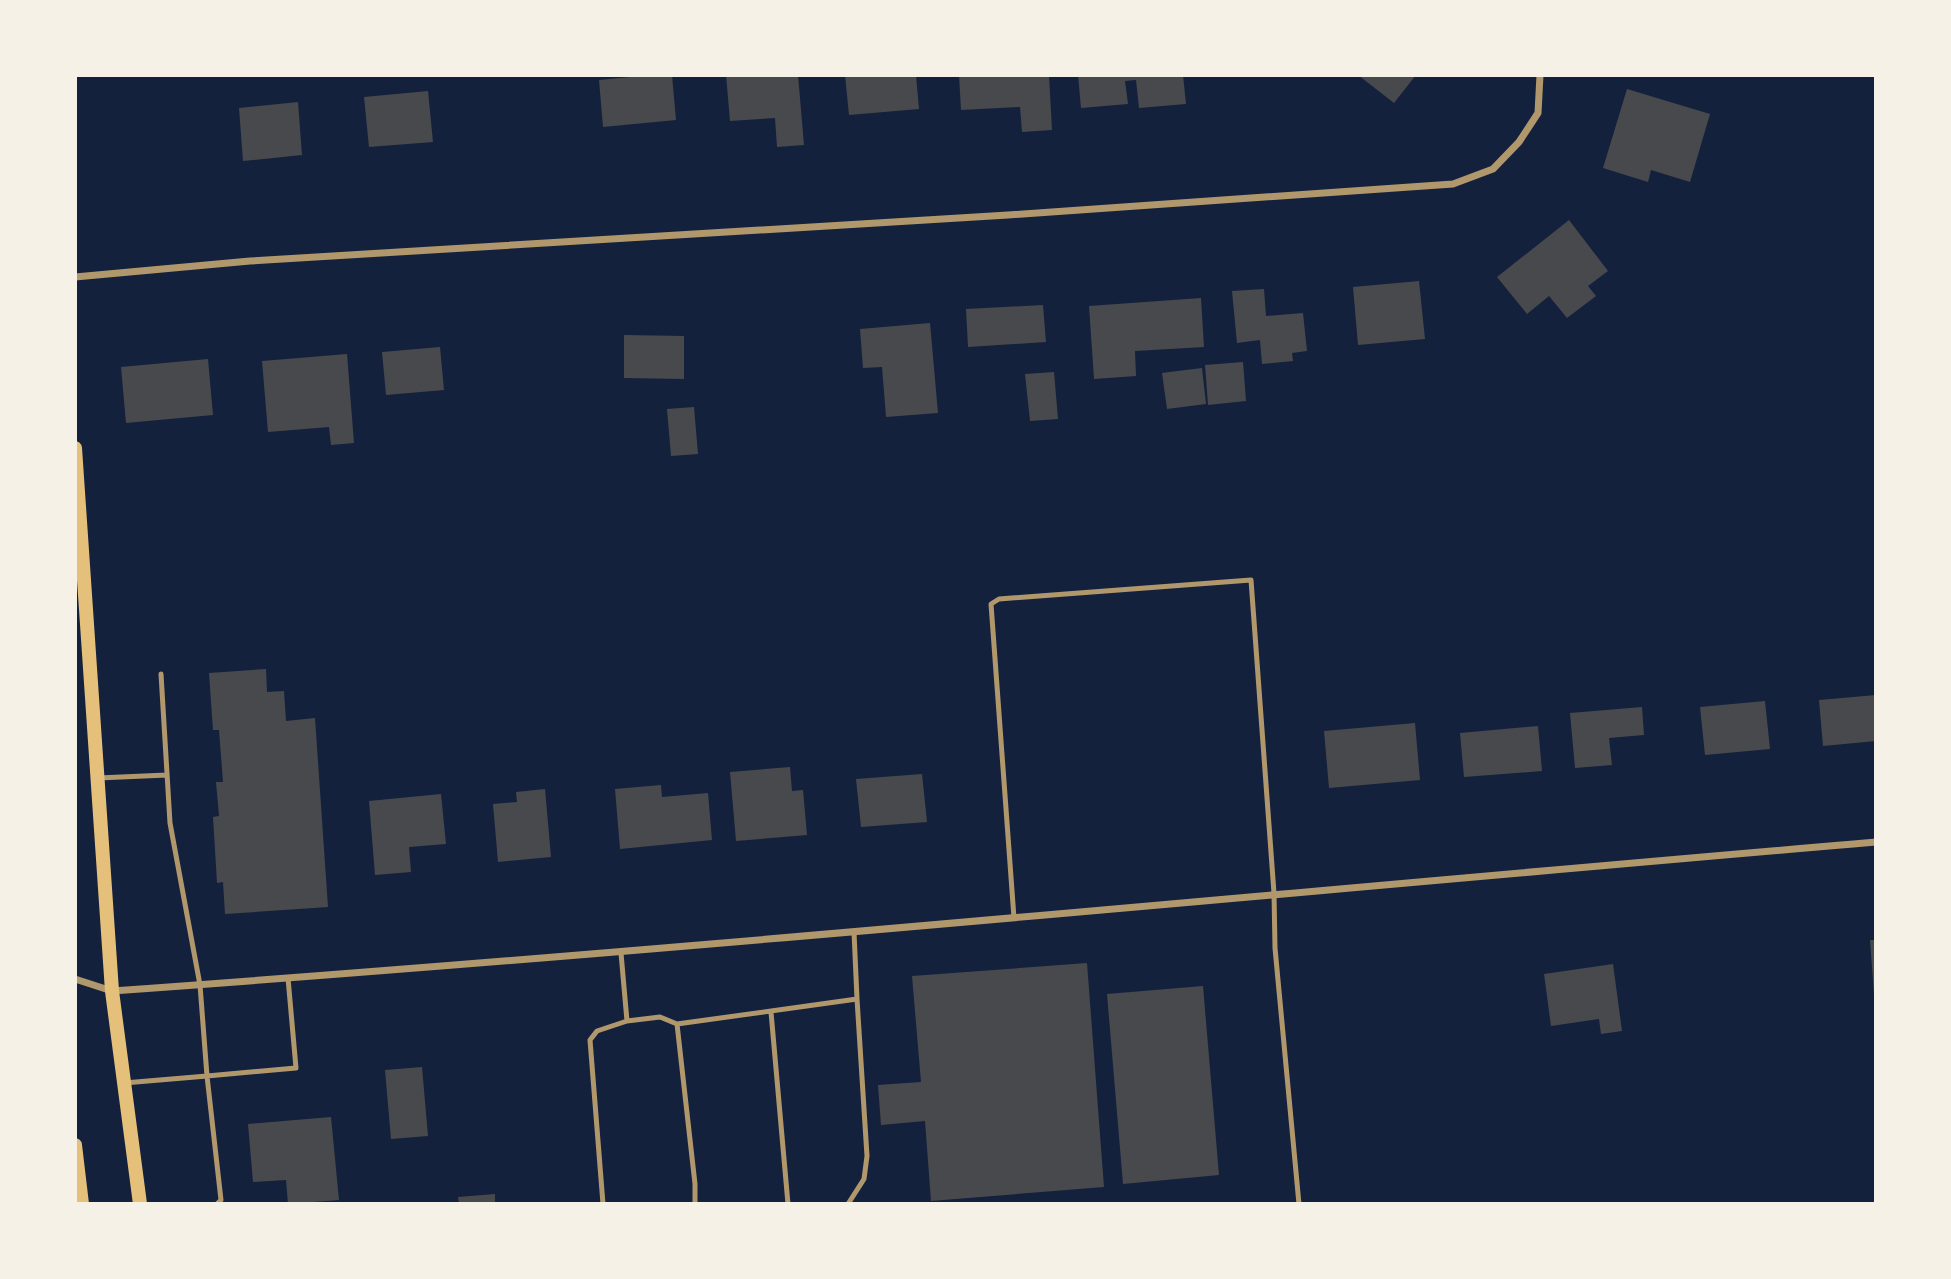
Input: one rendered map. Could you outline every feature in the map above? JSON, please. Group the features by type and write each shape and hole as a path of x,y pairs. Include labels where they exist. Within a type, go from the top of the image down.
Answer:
{"main road":[{"path":"75,448 79,541 112,991 140,1204"},
{"path":"75,1145 82,1204"}],"street":[{"path":"75,277 250,261 1008,215 1453,184 1493,169 1519,142 1538,113 1540,76"},
{"path":"75,979 112,991 621,953 1273,893 1876,842"}],"lane":[{"path":"1014,918 991,604 999,599 1251,580 1275,948 1299,1204"},
{"path":"161,674 170,823 200,985 221,1200 217,1204"},
{"path":"98,778 167,775"},
{"path":"848,1204 864,1179 867,1156 854,932"},
{"path":"621,953 627,1021"},
{"path":"124,1083 296,1068 288,978"},
{"path":"603,1204 590,1040 597,1031 627,1021 660,1017 677,1024 857,999"},
{"path":"771,1012 788,1204"},
{"path":"677,1024 695,1204"}],"building":[{"path":"672,75 676,120 603,127 599,80"},
{"path":"726,75 798,75 804,145 777,147 775,118 730,121"},
{"path":"845,75 916,75 919,109 849,115"},
{"path":"959,75 1049,75 1052,130 1022,132 1020,107 961,110"},
{"path":"1078,75 1183,75 1186,104 1139,108 1136,80 1125,81 1128,104 1081,108"},
{"path":"1358,75 1416,75 1394,103"},
{"path":"1627,89 1710,114 1690,182 1651,170 1648,182 1603,168"},
{"path":"428,91 433,142 369,147 364,97"},
{"path":"298,102 302,155 243,161 239,108"},
{"path":"1569,220 1608,271 1588,286 1596,296 1567,318 1549,296 1527,314 1497,277"},
{"path":"1419,281 1425,339 1358,345 1353,287"},
{"path":"1264,289 1266,316 1303,313 1307,351 1292,353 1293,361 1262,364 1260,340 1237,343 1232,291"},
{"path":"1201,298 1204,347 1135,351 1136,376 1094,379 1089,306"},
{"path":"1043,305 1046,342 968,347 966,309"},
{"path":"930,323 938,413 886,417 882,367 863,368 860,329"},
{"path":"624,335 684,336 684,379 624,378"},
{"path":"440,347 444,390 386,395 382,352"},
{"path":"347,354 354,443 331,445 329,427 268,432 262,361"},
{"path":"208,359 213,415 126,423 121,367"},
{"path":"1243,362 1246,401 1208,405 1205,365"},
{"path":"1202,368 1206,404 1167,409 1162,373"},
{"path":"1054,372 1058,419 1030,421 1025,374"},
{"path":"694,407 698,454 671,456 667,409"},
{"path":"266,669 267,692 284,691 286,721 315,718 328,907 225,914 223,882 217,883 213,817 219,816 216,782 223,782 219,730 213,730 209,673"},
{"path":"1876,695 1876,741 1823,746 1819,700"},
{"path":"1765,701 1770,749 1705,755 1700,707"},
{"path":"1642,707 1644,735 1609,738 1612,765 1575,768 1570,713"},
{"path":"1415,723 1420,780 1329,788 1324,731"},
{"path":"1538,726 1542,771 1464,777 1460,733"},
{"path":"790,767 792,791 803,790 807,835 736,841 730,772"},
{"path":"922,774 927,822 861,827 856,779"},
{"path":"661,785 662,797 708,793 712,840 620,849 615,789"},
{"path":"545,789 551,857 498,862 493,804 517,802 516,792"},
{"path":"441,794 446,844 409,847 411,872 375,875 369,801"},
{"path":"1870,940 1876,940 1876,995 1874,995"},
{"path":"1087,963 1104,1187 931,1201 925,1121 881,1125 878,1085 921,1082 912,976"},
{"path":"1613,964 1622,1031 1601,1034 1599,1019 1551,1026 1544,974"},
{"path":"1203,986 1219,1175 1123,1184 1107,994"},
{"path":"422,1067 428,1136 391,1139 385,1070"},
{"path":"331,1117 339,1200 288,1204 286,1180 253,1182 248,1124"},
{"path":"495,1194 495,1204 459,1204 458,1197"}]}
